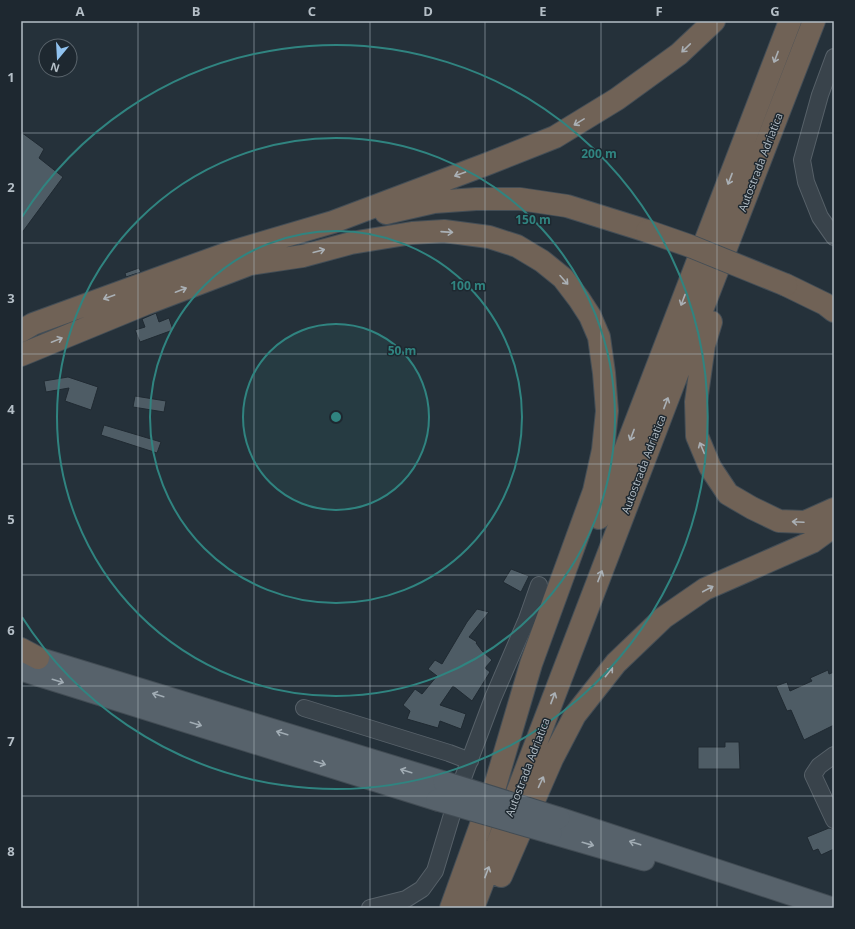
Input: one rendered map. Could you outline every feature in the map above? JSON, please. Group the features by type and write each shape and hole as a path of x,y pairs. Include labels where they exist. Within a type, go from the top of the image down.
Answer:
{"highway":[{"path":"21,331 33,324 228,253 333,222 555,137 617,99 679,54 714,21"},
{"name":"Autostrada Adriatica","path":"451,908 493,793 790,21"},
{"name":"Autostrada Adriatica","path":"473,908 814,21"},
{"path":"792,81 704,344 696,402 697,436 710,467 728,494 752,508 779,521 805,522 834,509"},
{"path":"228,253 334,228 434,202 476,199 520,199 567,206 690,246 786,285 825,304 834,311"},
{"path":"21,355 145,304 250,264 334,228"},
{"path":"250,264 303,256 351,243 412,233 444,231 489,237 517,246 542,261 563,278 590,316 599,338 604,373 607,411 603,450 594,491 531,664 493,793"},
{"path":"487,908 552,759 575,715 616,663 663,618 705,589 812,542 834,526"}],"main road":[{"path":"25,657 441,791 832,908"},
{"path":"555,826 812,908"}],"street":[{"path":"834,57 820,95 802,160 806,182 820,217 834,237"},
{"path":"370,908 406,899 422,889 435,872 452,812 470,761 493,698 527,619 539,585"},
{"path":"304,708 449,753 470,761"},
{"path":"834,755 819,766 813,775 834,820"}],"building":[{"path":"21,132 44,149 39,158 63,177 21,234"},
{"path":"139,268 141,272 126,277 125,273"},
{"path":"156,313 159,322 169,318 173,330 140,342 135,330 145,327 142,319"},
{"path":"68,377 98,387 91,410 65,401 69,388 46,392 44,381"},
{"path":"135,396 166,401 164,412 133,407"},
{"path":"104,425 161,442 157,453 101,435"},
{"path":"511,569 529,576 521,592 503,582"},
{"path":"477,609 489,612 469,637 477,642 476,643 482,651 492,660 485,668 490,672 472,701 453,686 440,705 466,714 461,729 440,721 438,728 407,719 410,711 403,705 415,689 422,694 437,676 428,669 435,660 442,664 467,622"},
{"path":"828,670 829,674 834,672 834,725 804,740 791,710 787,711 776,686 787,682 790,691 812,681 810,678"},
{"path":"725,742 739,742 740,769 698,769 698,747 725,747"},
{"path":"829,828 833,829 834,832 834,849 821,855 818,849 813,851 807,837"}]}
